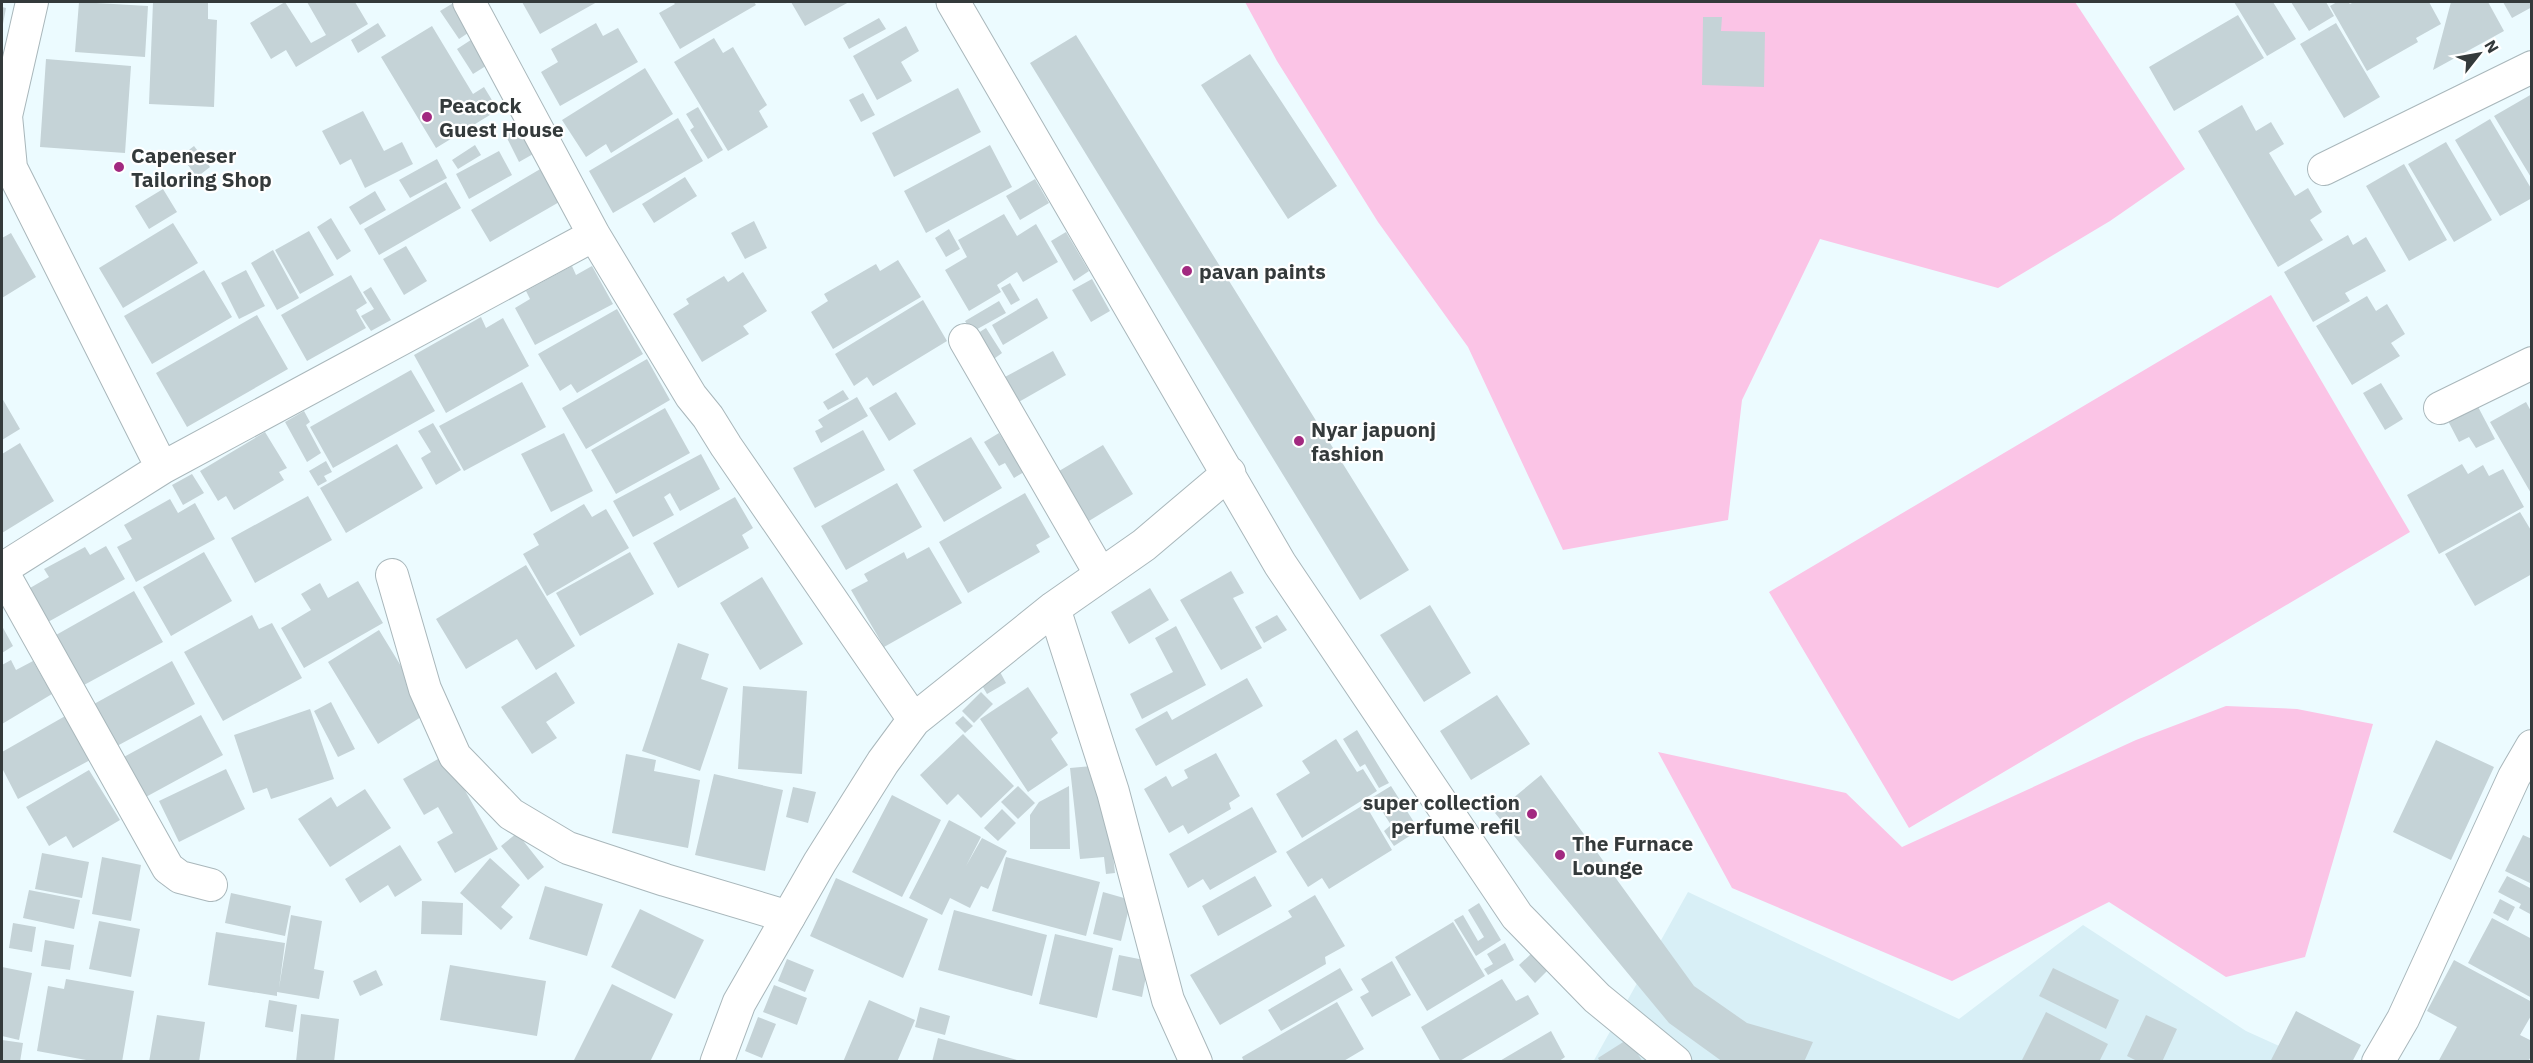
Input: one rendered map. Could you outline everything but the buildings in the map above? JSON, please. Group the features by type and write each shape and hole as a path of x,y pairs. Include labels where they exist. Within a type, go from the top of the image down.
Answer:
{"street":[{"path":"32,2 6,116 10,168 162,468"},
{"path":"469,2 594,235 691,396 708,417 914,720"},
{"path":"952,2 1229,473 1250,515 1280,564 1517,915 1597,998 1675,1062"},
{"path":"2324,169 2532,67"},
{"path":"211,885 180,877 168,868 2,570 162,468 594,235"},
{"path":"965,340 1101,575"},
{"path":"2440,408 2532,363"},
{"path":"717,1062 739,1003 883,762 914,720 1054,608 1144,545 1229,473"},
{"path":"392,575 425,689 455,756 511,814 568,848 789,917"},
{"path":"1054,608 1113,792 1167,1000 1196,1062"},
{"path":"2378,1062 2403,1019 2514,777 2532,746"}],"shaded area":[{"path":"1245,2 2075,2 2185,169 2110,221 1998,288 1820,239 1742,400 1728,520 1563,550 1468,347 1378,222 1277,61"},
{"path":"2271,295 2410,532 1909,828 1769,592"},
{"path":"2226,706 2297,709 2373,724 2305,957 2226,977 2109,902 1952,981 1732,888 1658,752 1846,793 1902,847 2136,740"},
{"path":"1688,892 1959,1019 2083,925 2246,1031 2312,1061 1593,1062"}],"place":[{"name":"Peacock Guest House","path":"427,117"},
{"name":"Capeneser Tailoring Shop","path":"119,167"},
{"name":"pavan paints","path":"1187,271"},
{"name":"Nyar japuonj fashion","path":"1299,441"},
{"name":"super collection perfume refil","path":"1532,814"},
{"name":"The Furnace Lounge","path":"1560,855"}]}
